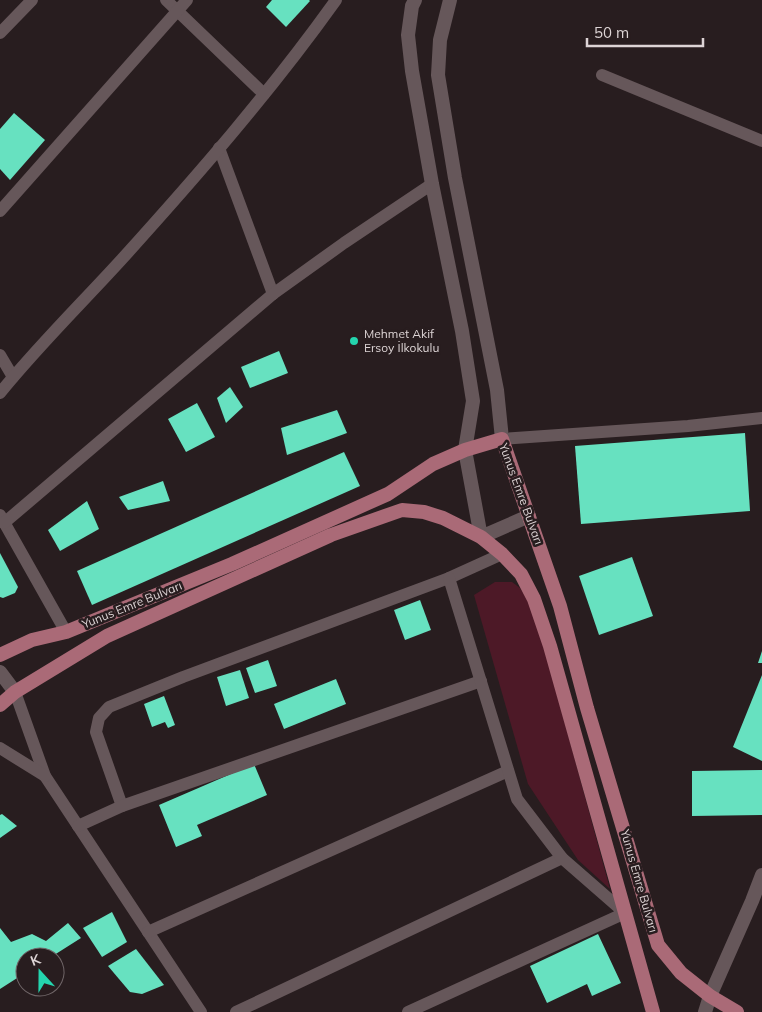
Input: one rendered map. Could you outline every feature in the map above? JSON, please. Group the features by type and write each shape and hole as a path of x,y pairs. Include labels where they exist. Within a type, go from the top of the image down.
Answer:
{"main road":[{"name":"Yunus Emre Bulvarı","path":"0,655 32,640 66,632 232,564 388,494 433,464 465,450 502,438 560,606 587,708 658,945 681,973 710,996 737,1012"},
{"name":"Yunus Emre Bulvarı","path":"0,705 15,692 108,636 331,535 402,510 424,512 465,528 502,554 521,574 534,599 553,656 653,1012"}],"street":[{"path":"0,33 32,0"},
{"path":"166,0 264,94"},
{"path":"0,211 187,0"},
{"path":"0,393 123,258 219,148 298,53 336,0"},
{"path":"415,0 412,6 408,34 412,72 432,184 462,331 473,401 465,450 481,538 529,516"},
{"path":"450,0 440,40 438,75 455,178 497,390 502,438 688,426 762,418"},
{"path":"602,75 762,141"},
{"path":"219,148 273,294"},
{"path":"66,632 2,519 273,294 344,243 432,184"},
{"path":"0,355 14,377"},
{"path":"122,806 96,732 99,718 109,708 183,677 448,578 502,554"},
{"path":"408,1012 625,913 562,858 517,799 448,578"},
{"path":"0,672 15,692 45,776 201,1012"},
{"path":"78,826 122,806 481,682"},
{"path":"0,748 45,776"},
{"path":"148,932 508,771"},
{"path":"236,1012 562,858"},
{"path":"706,1012 710,996 762,875"}],"shaded area":[{"path":"495,582 512,582 520,588 528,600 545,650 610,889 578,860 528,784 474,595"}],"building":[{"path":"272,0 310,1 286,27 266,7"},
{"path":"14,113 45,140 10,180 0,169 0,129"},
{"path":"279,351 288,373 250,388 241,367"},
{"path":"230,387 243,407 226,423 217,398"},
{"path":"197,403 215,437 186,452 168,419"},
{"path":"337,410 347,433 287,455 281,428"},
{"path":"745,433 750,511 581,524 575,446"},
{"path":"344,452 360,486 92,605 77,571"},
{"path":"163,481 170,501 128,510 119,497"},
{"path":"87,501 99,529 60,551 48,530"},
{"path":"0,553 18,587 15,593 3,598 0,597"},
{"path":"632,557 653,616 599,635 579,576"},
{"path":"420,600 431,630 405,640 394,610"},
{"path":"762,651 762,663 758,663"},
{"path":"268,660 277,686 255,693 246,668"},
{"path":"240,670 249,698 226,706 217,677"},
{"path":"762,675 762,761 733,747"},
{"path":"336,679 346,704 284,729 274,704"},
{"path":"164,696 175,725 168,728 165,722 152,727 144,704"},
{"path":"254,764 267,795 197,825 202,836 176,847 159,805"},
{"path":"762,770 762,815 692,816 692,771"},
{"path":"2,814 17,826 0,838 0,815"},
{"path":"112,912 127,942 102,957 83,928"},
{"path":"68,923 81,938 65,948 15,947 15,979 0,989 0,928 11,942 32,934 46,941"},
{"path":"598,934 621,983 592,996 587,984 547,1003 530,966"},
{"path":"136,949 164,985 142,994 130,992 108,966"}],"place":[{"name":"Mehmet Akif Ersoy İlkokulu","path":"354,341"}]}
